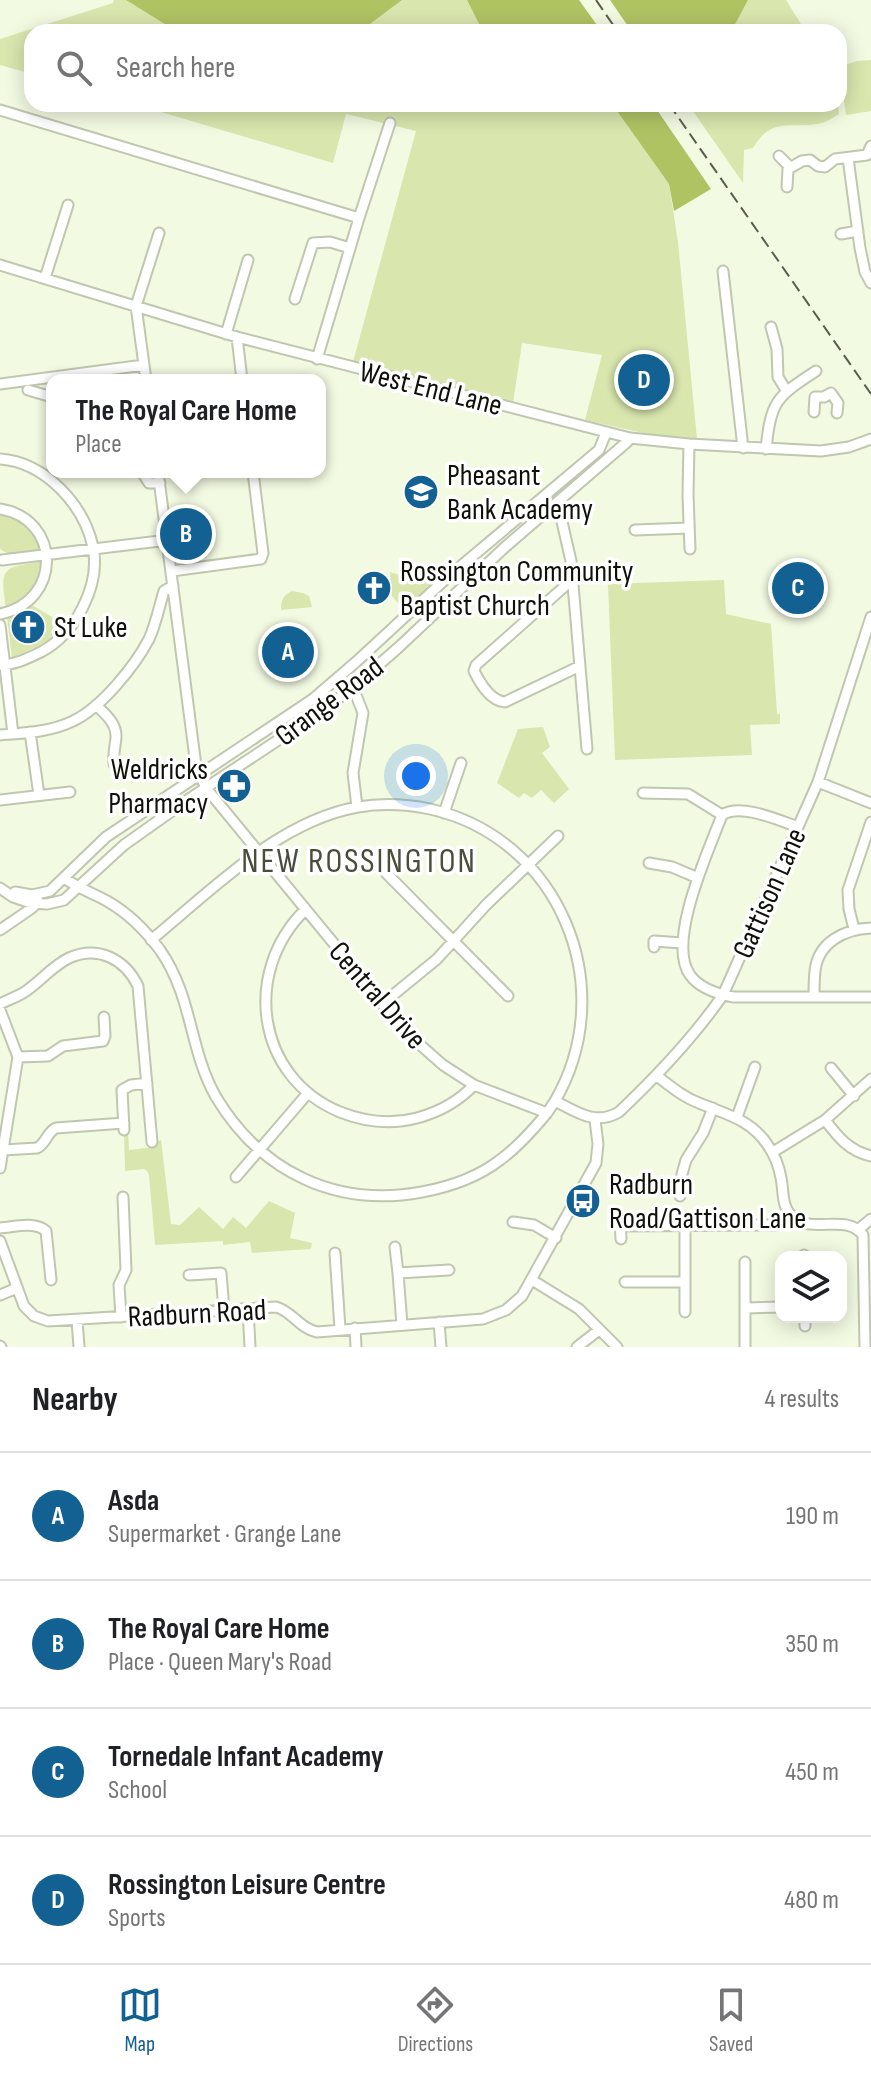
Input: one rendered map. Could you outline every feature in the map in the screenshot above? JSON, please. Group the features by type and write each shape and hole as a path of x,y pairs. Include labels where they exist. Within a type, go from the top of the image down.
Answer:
{"street":[{"path":"0,110 359,218"},
{"path":"317,359 390,123"},
{"path":"790,167 806,159 825,167 835,159 867,155 871,146"},
{"path":"779,156 790,167"},
{"path":"848,158 858,231 866,258 865,272 871,283"},
{"path":"787,187 790,167"},
{"path":"45,278 68,205"},
{"path":"841,234 858,231"},
{"path":"145,374 136,306 159,233"},
{"path":"295,299 313,243 330,242 350,248"},
{"path":"226,334 248,260"},
{"name":"West End Lane","path":"0,265 317,359 630,438 766,449 837,450 870,443"},
{"path":"723,271 743,448"},
{"path":"784,325 771,330 777,349 778,377 786,390"},
{"path":"237,337 241,374"},
{"path":"76,374 144,365"},
{"path":"766,449 769,421 774,408 786,390 816,371"},
{"path":"0,384 46,378"},
{"path":"802,380 815,397 814,412"},
{"path":"28,390 46,395"},
{"path":"815,397 831,393 838,403 837,413"},
{"path":"0,930 22,916 106,837 313,699 449,576 599,450 606,433"},
{"name":"Grange Road","path":"39,899 56,903 64,900 124,845 351,689 504,548 630,438"},
{"path":"689,444 690,549"},
{"path":"0,459 17,463 46,477"},
{"path":"2,665 28,658 56,642 79,614 88,596 94,549 76,508 47,478"},
{"path":"146,478 149,483 160,483"},
{"path":"159,478 199,776"},
{"path":"172,571 261,559 263,553 254,478"},
{"path":"549,492 560,513 573,579 587,749"},
{"path":"0,509 21,517 35,529 46,555 46,572 36,594 18,608 0,614"},
{"path":"635,530 689,528"},
{"path":"1,561 168,540"},
{"path":"449,576 461,588"},
{"path":"573,579 476,665 475,674 496,701 505,702 580,666"},
{"path":"0,735 30,732 74,721 96,705 142,651 155,623 164,591 173,586"},
{"name":"Gattison Lane","path":"595,1120 619,1112 657,1076 723,995 818,782 867,643 871,617"},
{"path":"0,625 2,665 13,734"},
{"path":"340,676 351,689 363,713 353,773 357,807"},
{"path":"96,705 116,729 114,764"},
{"path":"262,735 273,738 299,726"},
{"path":"30,732 39,795"},
{"path":"260,752 262,735"},
{"path":"444,813 461,763"},
{"name":"Central Drive","path":"199,776 257,852 409,1035 474,1085 547,1113"},
{"path":"818,782 871,803"},
{"path":"0,800 70,792"},
{"path":"643,793 688,794 722,815"},
{"path":"64,878 117,908 142,929 164,958 179,983 204,1069 217,1097 236,1124 260,1149 289,1172 330,1190 369,1196 410,1194 449,1185 500,1161 522,1142 555,1101 571,1066 579,1038 582,987 573,939 550,892 513,850 486,830 444,813 394,804 357,807 308,824 257,852 151,940"},
{"path":"798,827 750,812 729,811 722,815 688,911 682,943 686,967 690,975 723,995 871,997"},
{"path":"854,929 848,890 871,822"},
{"path":"382,1004 423,972 486,905 558,836"},
{"path":"649,863 666,865 698,878"},
{"path":"386,873 508,996"},
{"path":"0,888 20,897 39,899"},
{"path":"20,897 22,916"},
{"path":"305,910 287,929 276,949 268,975 265,1007 275,1051 286,1069 308,1093 319,1102 347,1115 361,1120 391,1123 438,1111 455,1102 474,1085"},
{"path":"814,997 815,968 823,950 837,936 854,929 871,928"},
{"path":"654,947 654,941 682,943"},
{"path":"0,1168 18,1057 0,1007 70,958 94,954 113,957 129,971 138,986 152,1142"},
{"path":"18,1057 48,1056 63,1046 103,1041 104,1017"},
{"path":"0,1044 12,1039"},
{"path":"737,1117 755,1067"},
{"path":"831,1068 854,1096"},
{"path":"657,1076 686,1096 737,1117 759,1133 773,1152 781,1174 784,1204 790,1215 803,1223 849,1224 859,1229 865,1242 865,1347"},
{"path":"773,1152 825,1120 871,1079"},
{"path":"3,1150 37,1148 56,1128 124,1127 122,1090 147,1083"},
{"path":"236,1177 308,1093"},
{"path":"555,1101 595,1120"},
{"path":"680,1196 686,1160 703,1133 713,1108"},
{"name":"Radburn Road","path":"0,1241 24,1306 34,1316 51,1322 279,1307 309,1330 317,1332 483,1319 516,1303 556,1238 596,1163 598,1144 595,1120"},
{"path":"825,1120 844,1144 871,1156"},
{"path":"121,1317 119,1285 126,1270 123,1197"},
{"path":"621,1239 620,1223 780,1225 790,1215"},
{"path":"859,1229 871,1219"},
{"path":"513,1222 534,1225 556,1238"},
{"path":"0,1228 34,1225 43,1228 55,1275"},
{"path":"685,1226 685,1282 681,1299 685,1312"},
{"path":"395,1247 402,1325"},
{"path":"335,1253 340,1329"},
{"path":"743,1267 745,1347"},
{"path":"398,1273 449,1270"},
{"path":"189,1275 221,1273 224,1310"},
{"path":"532,1280 579,1309 617,1347"},
{"path":"625,1282 685,1282"},
{"path":"0,1295 17,1288"},
{"path":"745,1308 775,1307"},
{"path":"248,1309 250,1347"},
{"path":"77,1320 79,1347"},
{"path":"439,1322 441,1347"},
{"path":"355,1328 356,1347"},
{"path":"577,1347 599,1330"}],"green space":[{"path":"114,0 126,0 165,24 47,24 113,3"},
{"path":"126,0 402,0 370,24 165,24"},
{"path":"402,0 467,0 479,24 370,24"},
{"path":"467,0 579,0 596,24 479,24"},
{"path":"610,0 748,0 735,24 626,24"},
{"path":"748,0 786,0 801,24 735,24"},
{"path":"24,31 24,72 0,65 0,39"},
{"path":"871,60 871,111 846,115 847,64"},
{"path":"161,112 618,112 669,184 678,242 697,439 652,435 585,420 602,355 522,343 513,403 353,362 416,131 346,114 333,163"},
{"path":"618,112 658,112 711,189 674,211 669,184"},
{"path":"694,112 839,112 822,123 775,127 768,131 753,148 744,150 743,183"},
{"path":"0,512 26,526 41,552 14,554 0,549"},
{"path":"42,562 31,591 6,609 3,585 6,572 18,566"},
{"path":"390,572 432,585 409,608 402,608 392,596"},
{"path":"724,580 726,614 771,624 780,724 750,725 752,755 615,760 608,584"},
{"path":"292,591 309,596 312,607 281,610 283,598"},
{"path":"32,605 65,625 53,639 12,658 7,617"},
{"path":"543,727 550,747 542,753 569,789 554,803 541,790 532,798 524,793 519,798 497,783 518,729"},
{"path":"124,1131 128,1132 129,1150 154,1147 161,1140 171,1224 180,1225 199,1207 223,1229 233,1217 246,1228 269,1201 295,1213 290,1238 312,1243 311,1249 252,1253 250,1242 223,1245 223,1241 155,1245 149,1175 144,1169 125,1171"}],"railway":[{"path":"596,0 612,24"},
{"path":"675,112 871,394"}],"place":[{"name":"Rossington Leisure Centre","path":"644,380"},
{"name":"Pheasant Bank Academy","path":"421,492"},
{"name":"The Royal Care Home","path":"186,534"},
{"name":"Rossington Community Baptist Church","path":"374,588"},
{"name":"Tornedale Infant Academy","path":"798,588"},
{"name":"St Luke","path":"28,627"},
{"name":"Asda","path":"288,652"},
{"name":"Weldricks Pharmacy","path":"234,786"},
{"name":"Radburn Road/Gattison Lane","path":"583,1201"}],"district":[{"name":"NEW ROSSINGTON","path":"359,860"}]}
